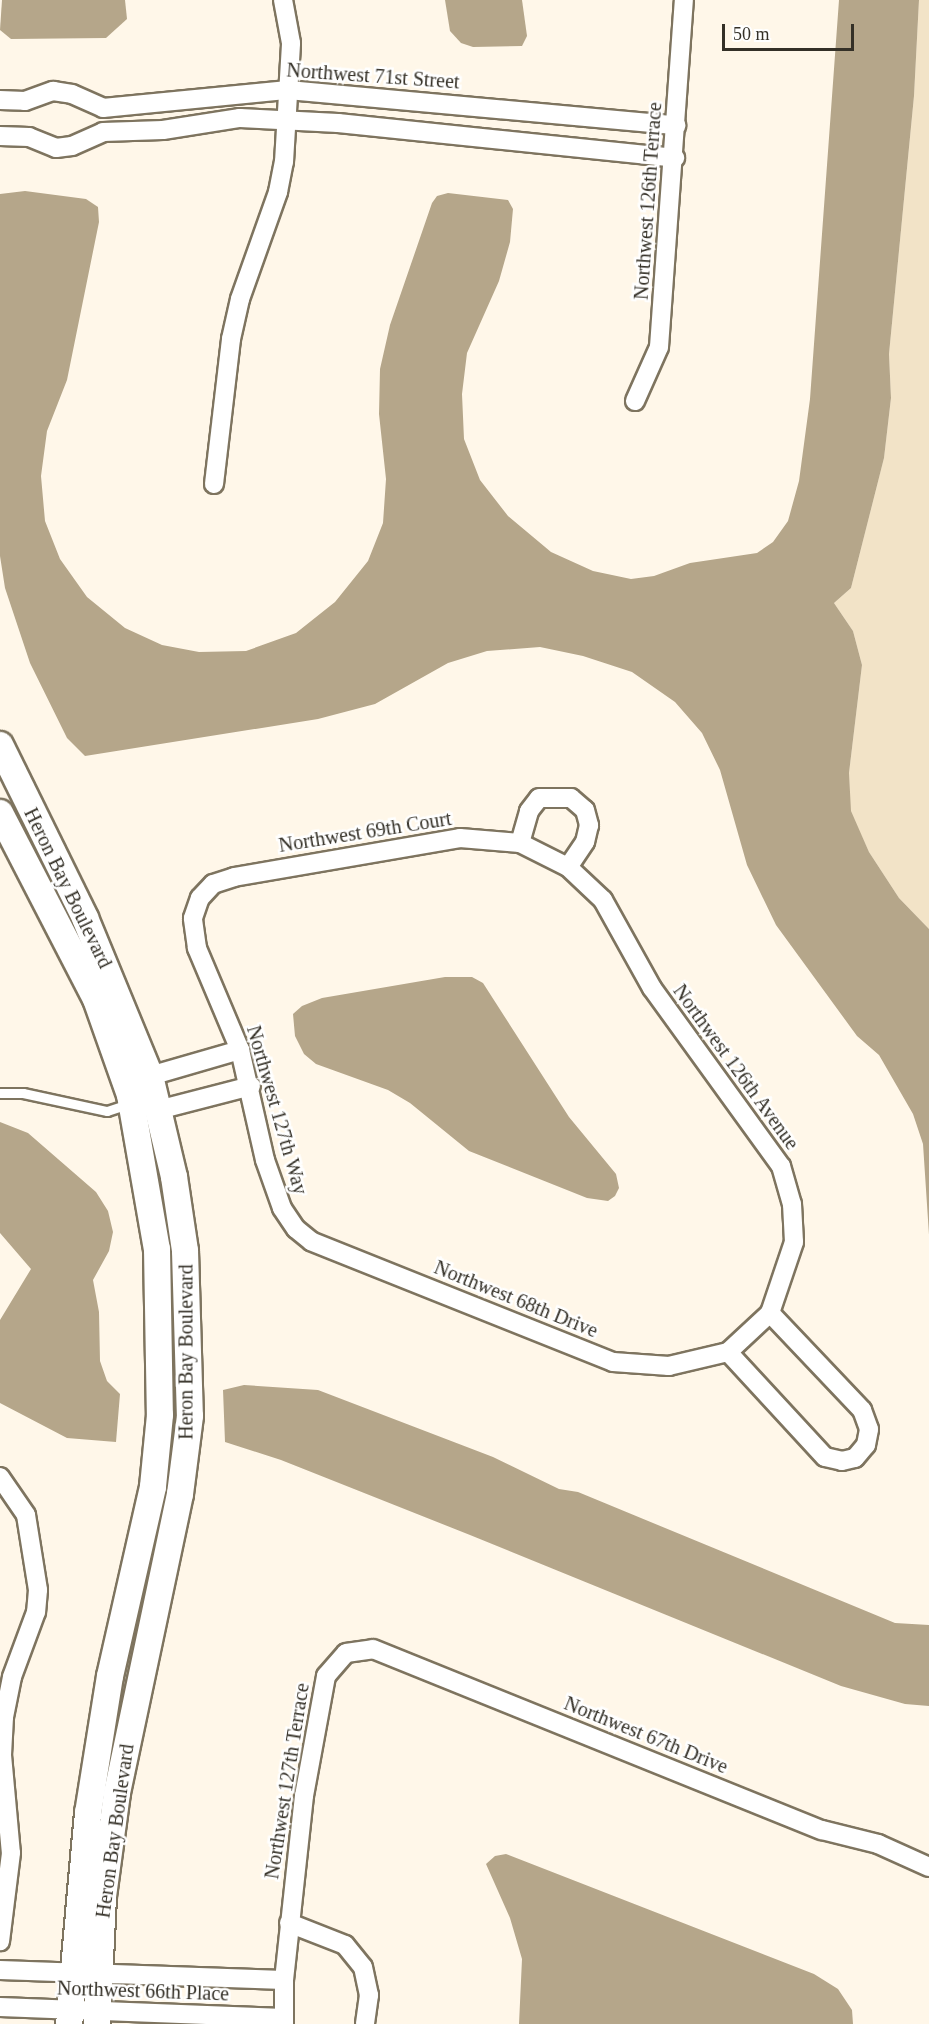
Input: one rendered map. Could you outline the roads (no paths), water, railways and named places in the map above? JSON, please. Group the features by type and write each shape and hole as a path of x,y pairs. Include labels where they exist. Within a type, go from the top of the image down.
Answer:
{"street":[{"path":"214,484 231,339 251,262 278,192 291,43 284,0"},
{"name":"Northwest 126th Terrace","path":"634,401 659,347 675,158 684,0"},
{"name":"Northwest 71st Street","path":"0,100 25,101 53,91 72,94 86,104 103,108 161,105 288,90 676,125"},
{"path":"85,141 89,121 86,104"},
{"path":"0,136 29,137 56,148 85,141 103,132 163,130 240,118 285,120 675,158"},
{"name":"Heron Bay Boulevard","path":"0,745 85,918 150,1077 186,1251 190,1416 182,1477 117,1793 103,1896 97,2018"},
{"path":"520,843 529,811 539,798 571,798 585,810 589,825 585,842 568,867"},
{"name":"Heron Bay Boulevard","path":"0,813 96,999 130,1095 157,1249 161,1375 154,1474 110,1676 88,1813 69,2017"},
{"name":"Northwest 69th Court","path":"200,898 213,884 234,877 427,842 460,838 520,843 544,855"},
{"name":"Northwest 126th Avenue","path":"544,855 568,867 603,900 652,988 781,1166 792,1204 794,1242 770,1312 750,1335"},
{"name":"Northwest 127th Way","path":"200,898 193,918 197,948 240,1050 251,1086 265,1160 282,1208 297,1229"},
{"path":"240,1050 150,1077 130,1095 158,1110 251,1086"},
{"name":"Northwest 68th Drive","path":"297,1229 310,1240 613,1362 669,1366 728,1352 750,1335"},
{"path":"728,1352 825,1457 842,1461 855,1458 866,1445 869,1429 862,1410 770,1312"},
{"path":"0,1477 26,1515 38,1590 36,1612 12,1677 4,1717 2,1755 11,1853 0,1941"},
{"name":"Northwest 67th Drive","path":"346,1653 373,1649 822,1830 878,1844 929,1867"},
{"name":"Northwest 127th Terrace","path":"284,2021 284,1980 289,1923 304,1796 326,1676 346,1653"},
{"path":"289,1923 345,1945 363,1967 369,1995 365,2024"},
{"name":"Northwest 66th Place","path":"0,1970 284,1980"},
{"name":"Northwest 66th Place","path":"0,2007 69,2017 284,2021"}],"lane":[{"path":"0,1093 23,1093 107,1111 122,1106 130,1095"}]}
